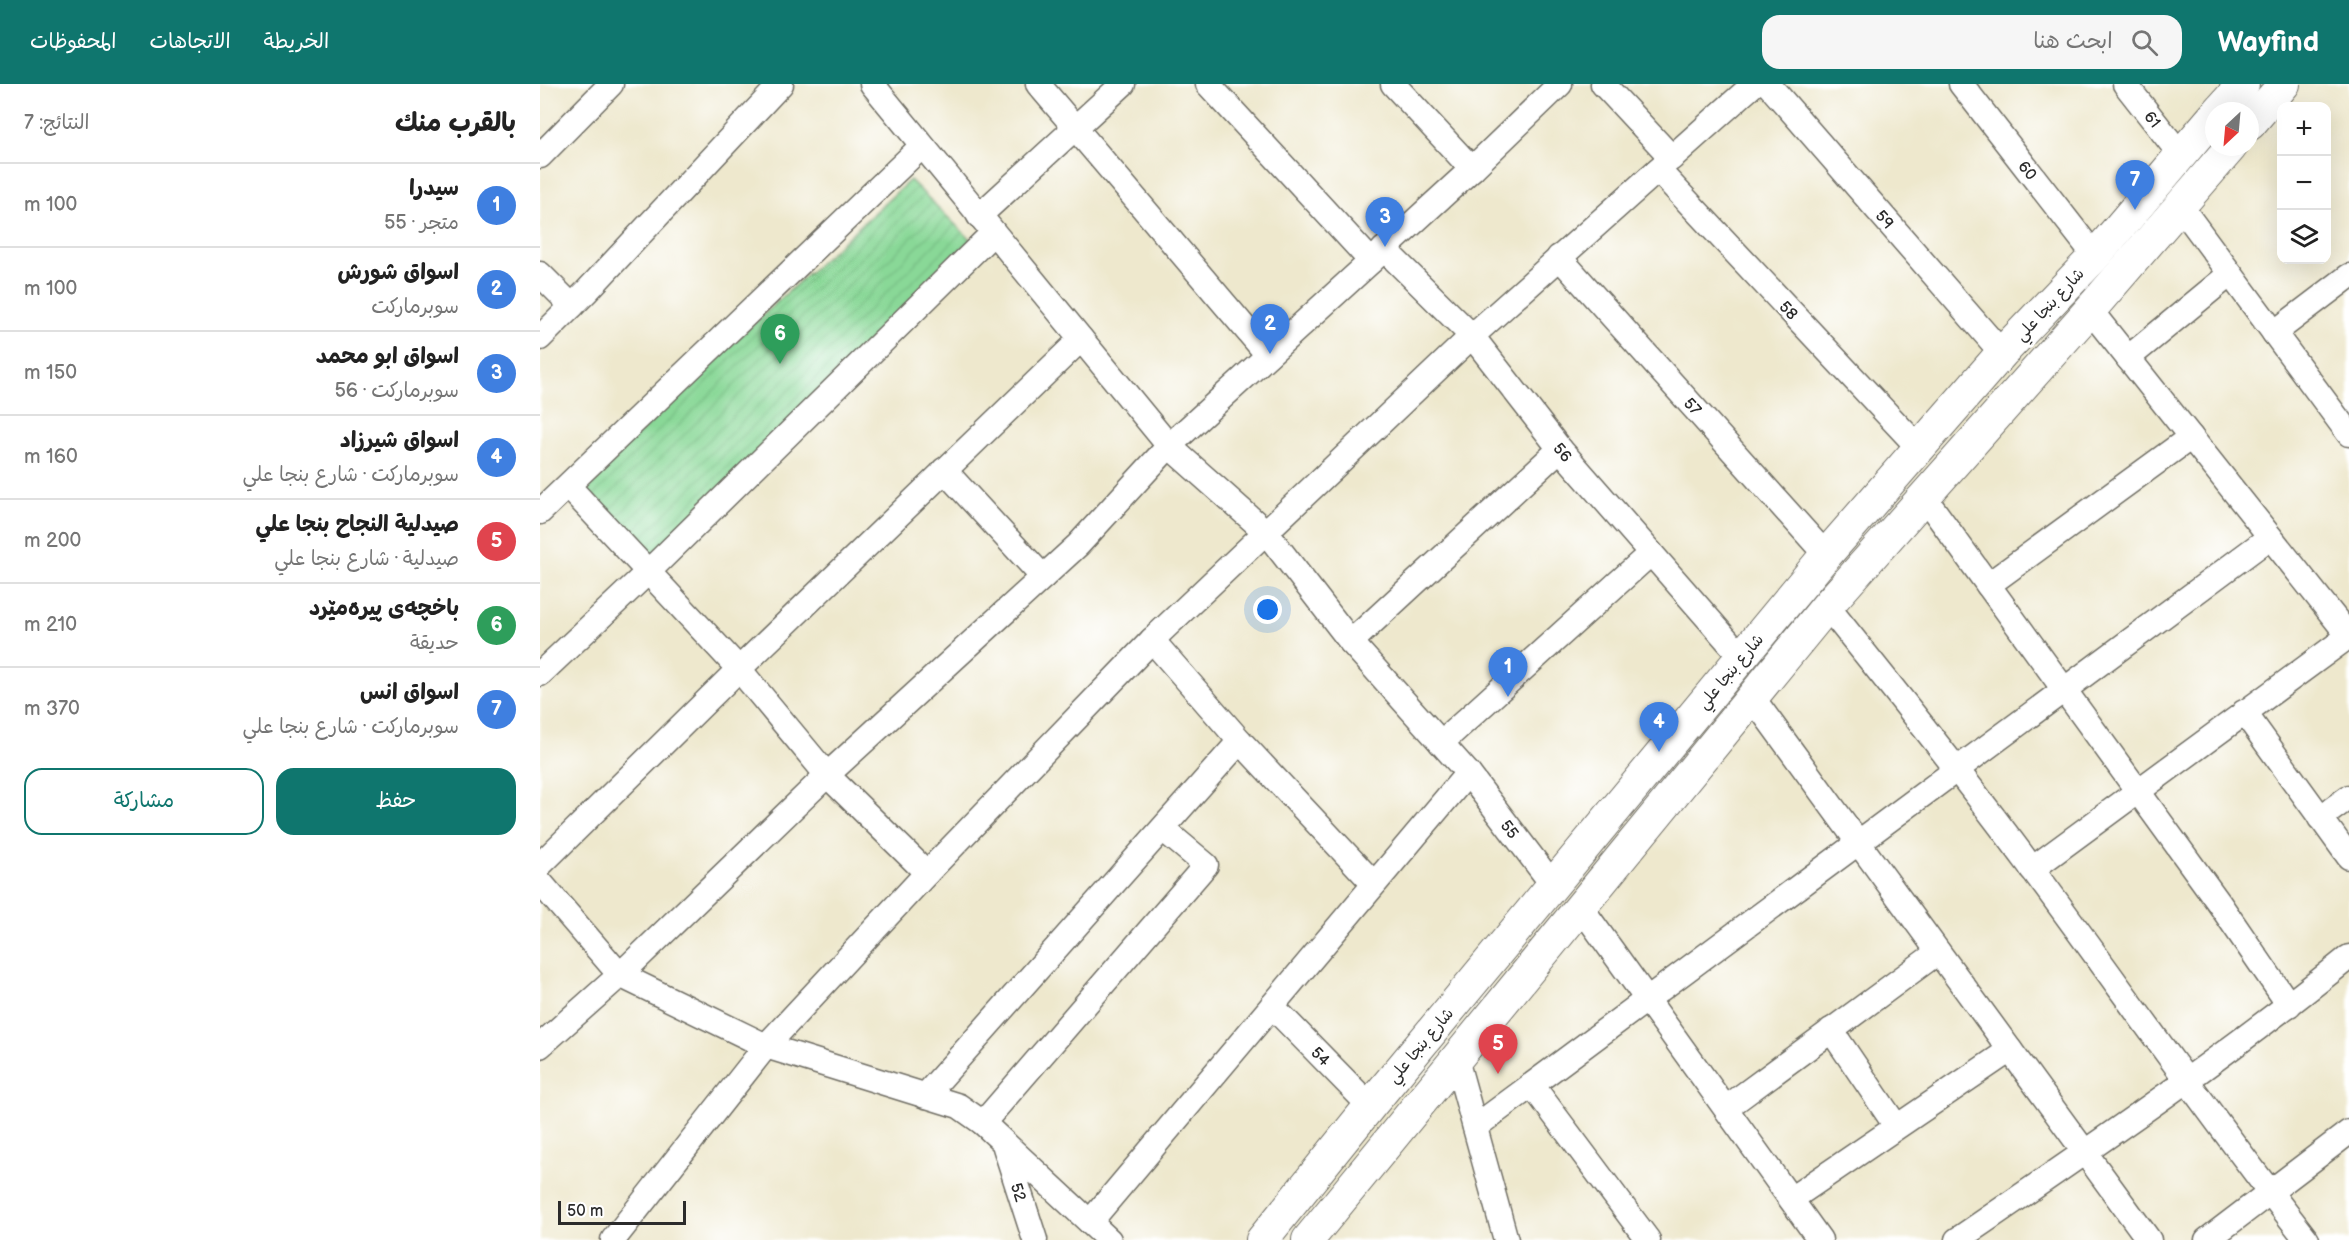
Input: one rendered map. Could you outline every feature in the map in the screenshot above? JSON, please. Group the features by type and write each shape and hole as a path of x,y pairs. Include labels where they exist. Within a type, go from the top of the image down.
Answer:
{"main road":[{"path":"2227,102 2243,84"},
{"path":"2259,113 2284,84"},
{"name":"شارع بنجا علي","path":"1262,1240 1826,555 1920,450 2002,353 2095,256 2205,126"},
{"name":"شارع بنجا علي","path":"1308,1240 1827,606 1925,498 2224,156"},
{"path":"1604,823 1631,844"}],"street":[{"path":"540,156 611,84"},
{"path":"540,338 782,84"},
{"name":"55","path":"872,84 1169,446 1266,532 1351,642 1468,773 1553,885"},
{"path":"1038,84 1268,355"},
{"path":"540,674 650,571 986,224 1074,129 1123,84"},
{"name":"56","path":"1208,84 1378,255 1472,336 1560,449 1741,657"},
{"path":"1393,84 1472,169"},
{"path":"540,1046 620,975 827,775 1078,545 1169,446 1472,169 1560,84"},
{"name":"58","path":"1603,84 1665,164 1920,450"},
{"path":"613,1240 766,1046 927,873 1152,640 1472,336 1754,84"},
{"name":"59","path":"1768,84 2002,353"},
{"name":"60","path":"1961,84 2095,256"},
{"name":"61","path":"2125,84 2180,154"},
{"path":"540,512 922,146"},
{"path":"2181,207 2349,434"},
{"name":"57","path":"1559,257 1826,555"},
{"path":"540,274 572,306"},
{"path":"2128,358 2230,274"},
{"path":"2274,333 2349,276"},
{"path":"2032,869 2349,636 2090,310"},
{"path":"540,865 739,669 1081,339"},
{"path":"1988,585 2191,437"},
{"path":"1351,642 1560,449"},
{"path":"944,470 1043,577"},
{"path":"568,486 650,571 739,669 827,775 927,873"},
{"path":"1925,498 2138,790 2289,1005"},
{"path":"1475,1127 2270,537"},
{"path":"1441,743 1651,553"},
{"path":"1827,606 1957,769 2307,1240"},
{"path":"1152,640 1240,741 1374,884"},
{"path":"1752,697 2149,1240"},
{"path":"2244,712 2349,857"},
{"path":"925,1096 1240,741"},
{"path":"1090,1222 1468,773"},
{"path":"2320,818 2349,797"},
{"path":"983,1123 1206,865 1163,829"},
{"path":"540,882 620,975 766,1046 959,1106 983,1123 1109,1240"},
{"path":"1580,906 1820,1240"},
{"path":"1726,1108 1938,952"},
{"path":"1957,1240 2085,1152 2289,1005 2349,957"},
{"name":"54","path":"1272,1006 1370,1106"},
{"path":"1832,1030 1896,1126"},
{"path":"1791,1199 2010,1050"},
{"path":"1456,1059 1504,1239"},
{"path":"1532,1085 1648,1240"},
{"path":"2206,1240 2349,1132"},
{"name":"52","path":"1004,1144 1035,1240"}],"green space":[{"path":"910,180 973,242 650,560 577,486"}],"place":[{"name":"اسواق انس","path":"2135,210"},
{"name":"اسواق ابو محمد","path":"1385,247"},
{"name":"اسواق شورش","path":"1270,354"},
{"name":"باخچەی پیرەمێرد","path":"780,364"},
{"name":"سيدرا","path":"1508,697"},
{"name":"اسواق شيرزاد","path":"1659,752"},
{"name":"صيدلية النجاح بنجا علي","path":"1498,1074"}]}
